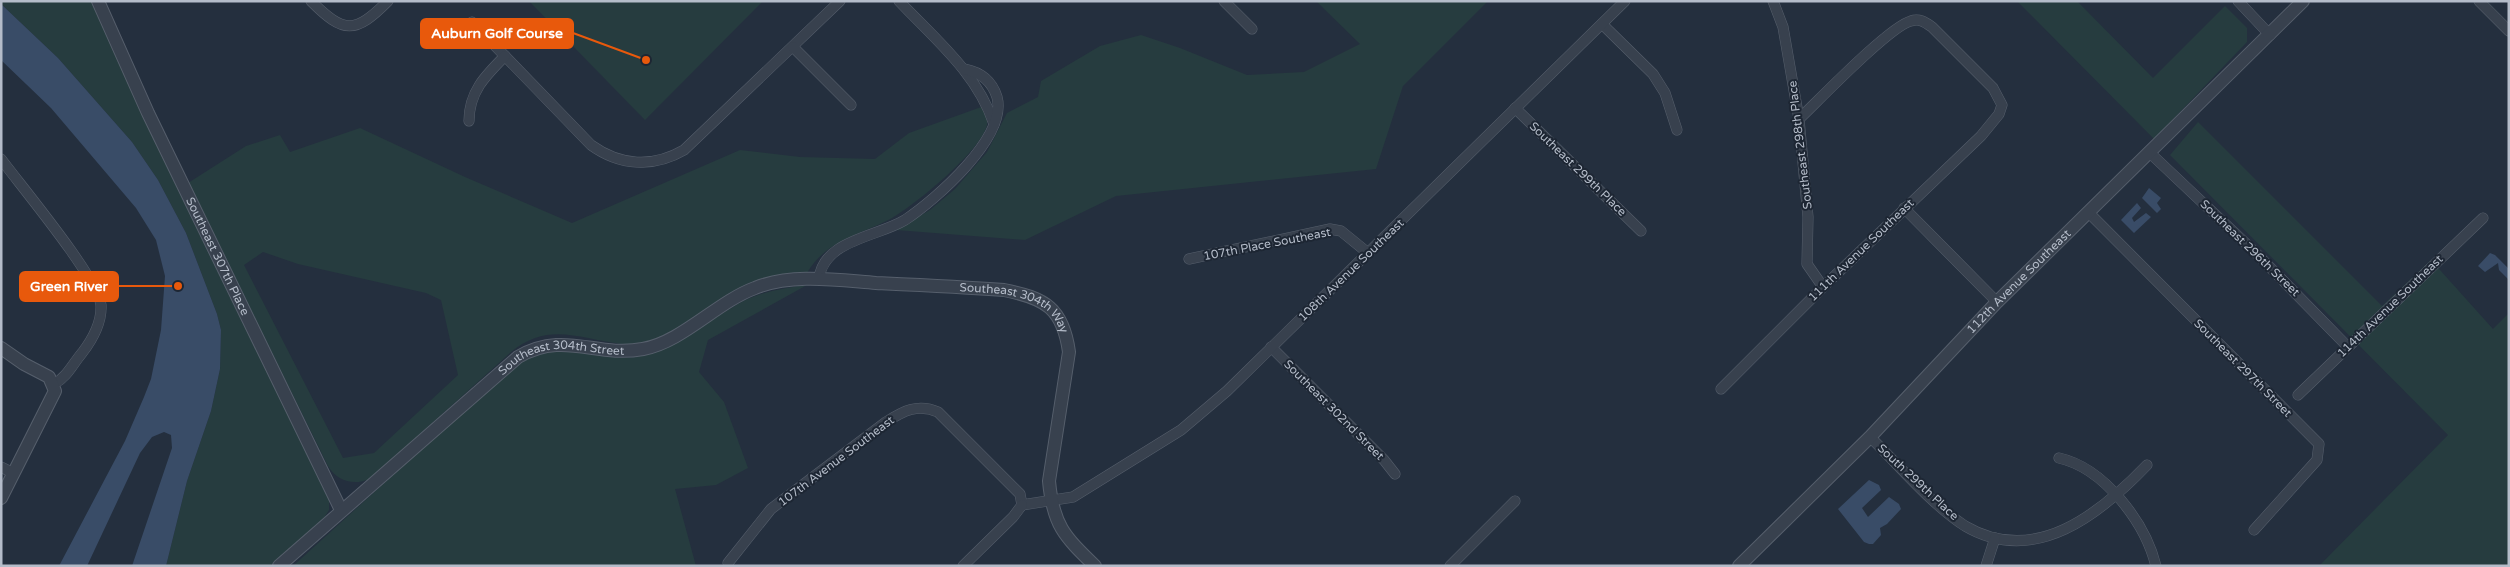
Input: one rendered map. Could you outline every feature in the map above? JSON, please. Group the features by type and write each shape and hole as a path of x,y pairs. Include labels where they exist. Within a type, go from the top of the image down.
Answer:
{"street":[{"name":"Southeast 307th Place","path":"98,1 148,113 340,510"},
{"path":"311,1 339,25 356,25 374,15 388,1"},
{"path":"472,22 591,145 606,155 628,162 658,162 684,150 726,112 840,1"},
{"path":"899,1 964,69 984,99 994,124"},
{"path":"1224,1 1252,28"},
{"name":"108th Avenue Southeast","path":"1051,502 1073,497 1181,430 1227,390 1625,1"},
{"name":"Southeast 298th Place","path":"1773,1 1782,27 1799,119 1808,217 1807,264 1812,274 1823,287"},
{"path":"2238,1 2270,34"},
{"name":"112th Avenue Southeast","path":"1739,566 1870,436 1997,302 2304,1"},
{"path":"2479,1 2509,30"},
{"name":"111th Avenue Southeast","path":"1721,389 1904,208 1981,136 2001,111 2000,99 1993,88 1932,27 1923,21 1913,20 1891,33 1799,119"},
{"path":"1602,24 1653,74 1666,93 1677,130"},
{"path":"793,47 851,105"},
{"path":"469,122 471,101 477,86 505,56"},
{"path":"818,279 820,268 827,258 840,248 904,220 934,197 980,148 994,124 998,106 996,95 984,77 964,69"},
{"name":"Southeast 299th Place","path":"1515,108 1641,231"},
{"name":"Southeast 296th Street","path":"2150,153 2258,255 2347,346"},
{"path":"1,159 90,278 101,304 100,322 87,346 65,378 54,384"},
{"path":"1904,208 1997,302"},
{"name":"Southeast 297th Street","path":"2089,213 2319,444 2317,460 2254,530"},
{"name":"114th Avenue Southeast","path":"2298,395 2347,346 2483,218"},
{"name":"107th Place Southeast","path":"1189,259 1330,229 1341,231 1368,253"},
{"name":"Southeast 304th Street","path":"279,566 340,510 518,357 534,348 561,344 606,351 645,349 683,331 729,301 756,287 776,282 818,279"},
{"name":"Southeast 304th Way","path":"818,279 1004,290 1028,295 1051,309 1066,332 1069,352 1049,481 1051,502"},
{"path":"1,348 17,360 49,377 54,384 55,391 1,498"},
{"name":"Southeast 302nd Street","path":"1271,348 1384,460 1395,474"},
{"name":"107th Avenue Southeast","path":"728,563 772,509 874,430 909,410 920,407 938,412 1020,494 1022,505"},
{"name":"South 299th Place","path":"1870,436 1953,517 1975,531 1995,538 2027,540 2056,535 2088,519 2117,496 2147,465"},
{"path":"2058,458 2076,462 2117,496 2143,534 2156,566"},
{"path":"1,467 13,473"},
{"path":"1450,566 1515,501"},
{"path":"963,566 1013,517 1022,505 1051,502 1053,514 1061,529 1094,566"},
{"path":"1986,566 1995,538"}],"green space":[{"path":"1,1 95,1 329,498 329,510 324,518 270,566 166,566 187,481 211,411 220,369 221,330 217,314 186,233 158,180 132,142 58,58 1,4"},
{"path":"529,1 763,1 645,120"},
{"path":"1316,1 1488,1 1403,86 1376,169 1116,196 1025,240 896,230 930,210 955,189 987,152 1007,113 1038,97 1041,81 1100,46 1141,35 1180,48 1247,75 1304,72 1360,44"},
{"path":"2017,1 2077,1 2153,78 2225,6 2247,28 2247,42 2154,139"},
{"path":"984,106 987,125 973,149 960,163 931,190 903,211 845,240 824,253 807,273 792,274 668,335 645,342 622,344 565,334 538,337 525,343 511,352 370,479 358,482 341,479 328,466 188,183 246,146 280,135 290,152 360,128 465,177 572,223 740,150 800,157 875,159 909,133","holes":["263,252 298,264 426,293 441,300 458,375 374,453 343,458 244,265"]},
{"path":"2198,122 2382,306 2431,260 2493,329 2509,313 2509,566 2319,566 2448,435 2170,155"},
{"path":"807,285 708,340 699,372 724,402 748,468 716,485 675,489 696,566 293,566 523,357 542,352 569,350 621,358 636,357 676,342 725,311 754,296"}],"water":[{"path":"1,4 58,58 132,142 158,180 186,233 217,314 221,330 220,369 211,411 187,481 166,566 132,566 172,448 171,435 164,432 152,437 140,453 87,566 59,566 125,441 151,379 161,330 165,276 156,240 136,208 51,108 1,60"},
{"path":"2149,188 2161,198 2157,203 2161,209 2157,213 2142,198"},
{"path":"2137,203 2141,208 2132,218 2134,222 2146,213 2151,217 2134,233 2121,220"},
{"path":"2490,253 2495,255 2509,269 2509,280 2499,270 2498,263 2485,272 2478,266"},
{"path":"1869,480 1879,485 1881,490 1862,508 1868,517 1889,497 1899,504 1901,509 1887,524 1880,528 1881,535 1873,544 1864,542 1838,509"}],"place":[{"name":"Auburn Golf Course","path":"646,60"},
{"name":"Green River","path":"178,286"}]}
